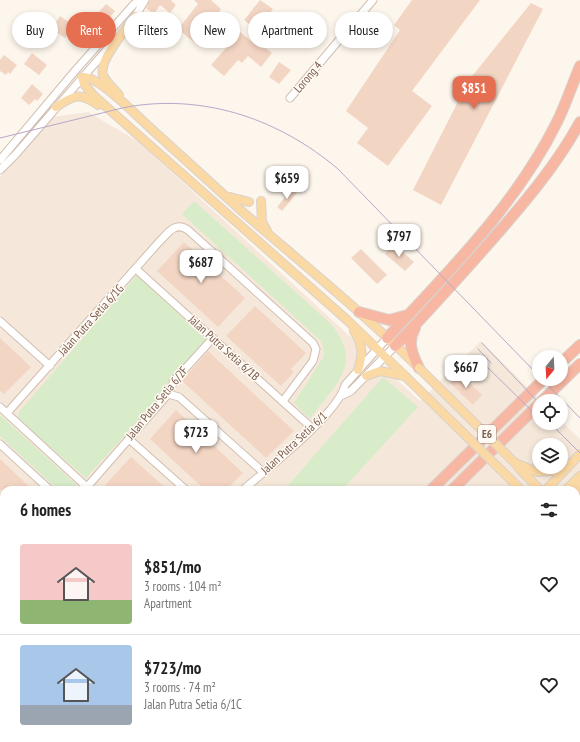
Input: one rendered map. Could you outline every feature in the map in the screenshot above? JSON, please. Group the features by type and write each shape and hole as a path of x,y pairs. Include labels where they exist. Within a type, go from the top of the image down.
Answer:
{"highway":[{"path":"387,338 455,265 502,207 530,169 557,123 580,66"},
{"path":"395,346 533,192 556,162 580,122"},
{"path":"359,312 389,320 408,315"},
{"path":"419,321 412,334 411,340 412,351 419,368"},
{"path":"568,356 580,345"},
{"path":"549,394 580,364"},
{"name":"E6","path":"435,486 537,386"},
{"name":"E6","path":"456,486 532,411"}],"main road":[{"path":"124,33 104,61 102,67 107,81 135,113"},
{"path":"517,486 347,320 94,96 84,84 82,77 89,77 98,82 135,113 245,214 359,312 406,355 536,486"},
{"path":"56,107 68,99 78,96 84,97 128,126"},
{"path":"224,194 238,201 248,202"},
{"path":"261,201 262,222 269,234"},
{"path":"225,212 245,214"},
{"path":"245,214 247,232"},
{"path":"347,320 360,340 362,356 358,370"},
{"path":"366,376 380,371 406,377"},
{"path":"568,465 580,454"},
{"path":"515,463 532,470"},
{"path":"505,474 510,486"},
{"path":"549,486 560,474"},
{"path":"570,486 580,476"}],"street":[{"path":"0,160 134,4 141,0"},
{"path":"138,12 146,0"},
{"name":"Lorong 4","path":"290,98 373,0"},
{"path":"30,124 41,116 67,86 82,77 89,61 122,18"},
{"path":"0,170 16,154 124,30"},
{"name":"Jalan Putra Setia 6/1G","path":"7,413 174,226 184,227 188,230 313,343 316,349 313,360 283,401"},
{"name":"Jalan Putra Setia 6/1B","path":"136,269 312,428"},
{"path":"0,321 50,366"},
{"name":"Jalan Putra Setia 6/2F","path":"91,486 168,394 174,381 213,338"},
{"path":"343,395 345,385 387,338"},
{"path":"343,395 351,391 395,346"},
{"path":"168,394 180,397 263,472"},
{"name":"Jalan Putra Setia 6/1","path":"247,486 312,428 343,395"},
{"path":"0,407 87,486"},
{"path":"129,439 182,486"},
{"path":"0,444 46,486"}],"shaded area":[{"path":"88,112 139,142 420,401 481,341 534,394 532,394 532,430 568,430 568,428 580,439 580,486 0,486 0,177 52,117"}],"green space":[{"path":"194,201 330,323 340,337 345,350 346,362 343,373 337,384 310,419 294,403 324,356 322,342 182,214"},
{"path":"137,275 206,340 165,385 162,394 86,478 20,421 18,417 19,412"},
{"path":"383,377 418,407 346,486 288,486"},
{"path":"0,415 78,486 54,486 0,436"}],"building":[{"path":"150,0 171,0 176,5 171,12 160,5 155,12 151,12 146,8"},
{"path":"194,0 211,0 221,9 219,12 192,12 198,4"},
{"path":"260,0 273,9 270,12 250,12"},
{"path":"412,0 480,0 412,91 432,106 388,166 357,143 368,128 346,111 388,48 393,48 393,40 400,30 394,25"},
{"path":"531,3 543,9 441,205 413,190 469,80"},
{"path":"106,4 115,11 114,12 99,12"},
{"path":"190,14 190,39 182,32 182,24"},
{"path":"248,15 248,23 244,20"},
{"path":"60,16 66,20 65,38 58,33 58,19"},
{"path":"240,32 248,38 248,48 266,48 272,53 261,67 248,56 242,63 238,60 224,76 211,65 226,48 240,48"},
{"path":"32,53 47,65 39,75 24,64"},
{"path":"4,55 17,65 10,74 8,72 6,75 0,71 0,60"},
{"path":"279,62 291,70 279,84 269,77"},
{"path":"32,84 43,94 37,101 35,99 29,105 21,98"},
{"path":"292,189 297,193 282,211 277,207"},
{"path":"184,242 245,298 218,327 157,271"},
{"path":"394,244 414,262 405,271 385,254"},
{"path":"361,249 387,275 377,284 351,258"},
{"path":"255,306 306,353 291,369 294,372 281,386 226,336"},
{"path":"0,338 31,367 4,394 0,391"},
{"path":"208,351 294,431 266,458 182,381"},
{"path":"460,373 482,395 473,405 450,383"},
{"path":"176,410 243,473 230,486 201,486 150,439"},
{"path":"131,457 164,486 106,486 105,485"},
{"path":"0,459 29,486 0,486"}],"tram line":[{"path":"0,138 123,108 161,104 189,104 216,108 242,115 267,125 292,137 316,152 338,169 532,369"},
{"path":"482,343 532,396"},
{"path":"478,349 491,363"},
{"path":"475,355 532,411"},
{"path":"549,386 580,418"},
{"path":"557,430 580,453"}]}
